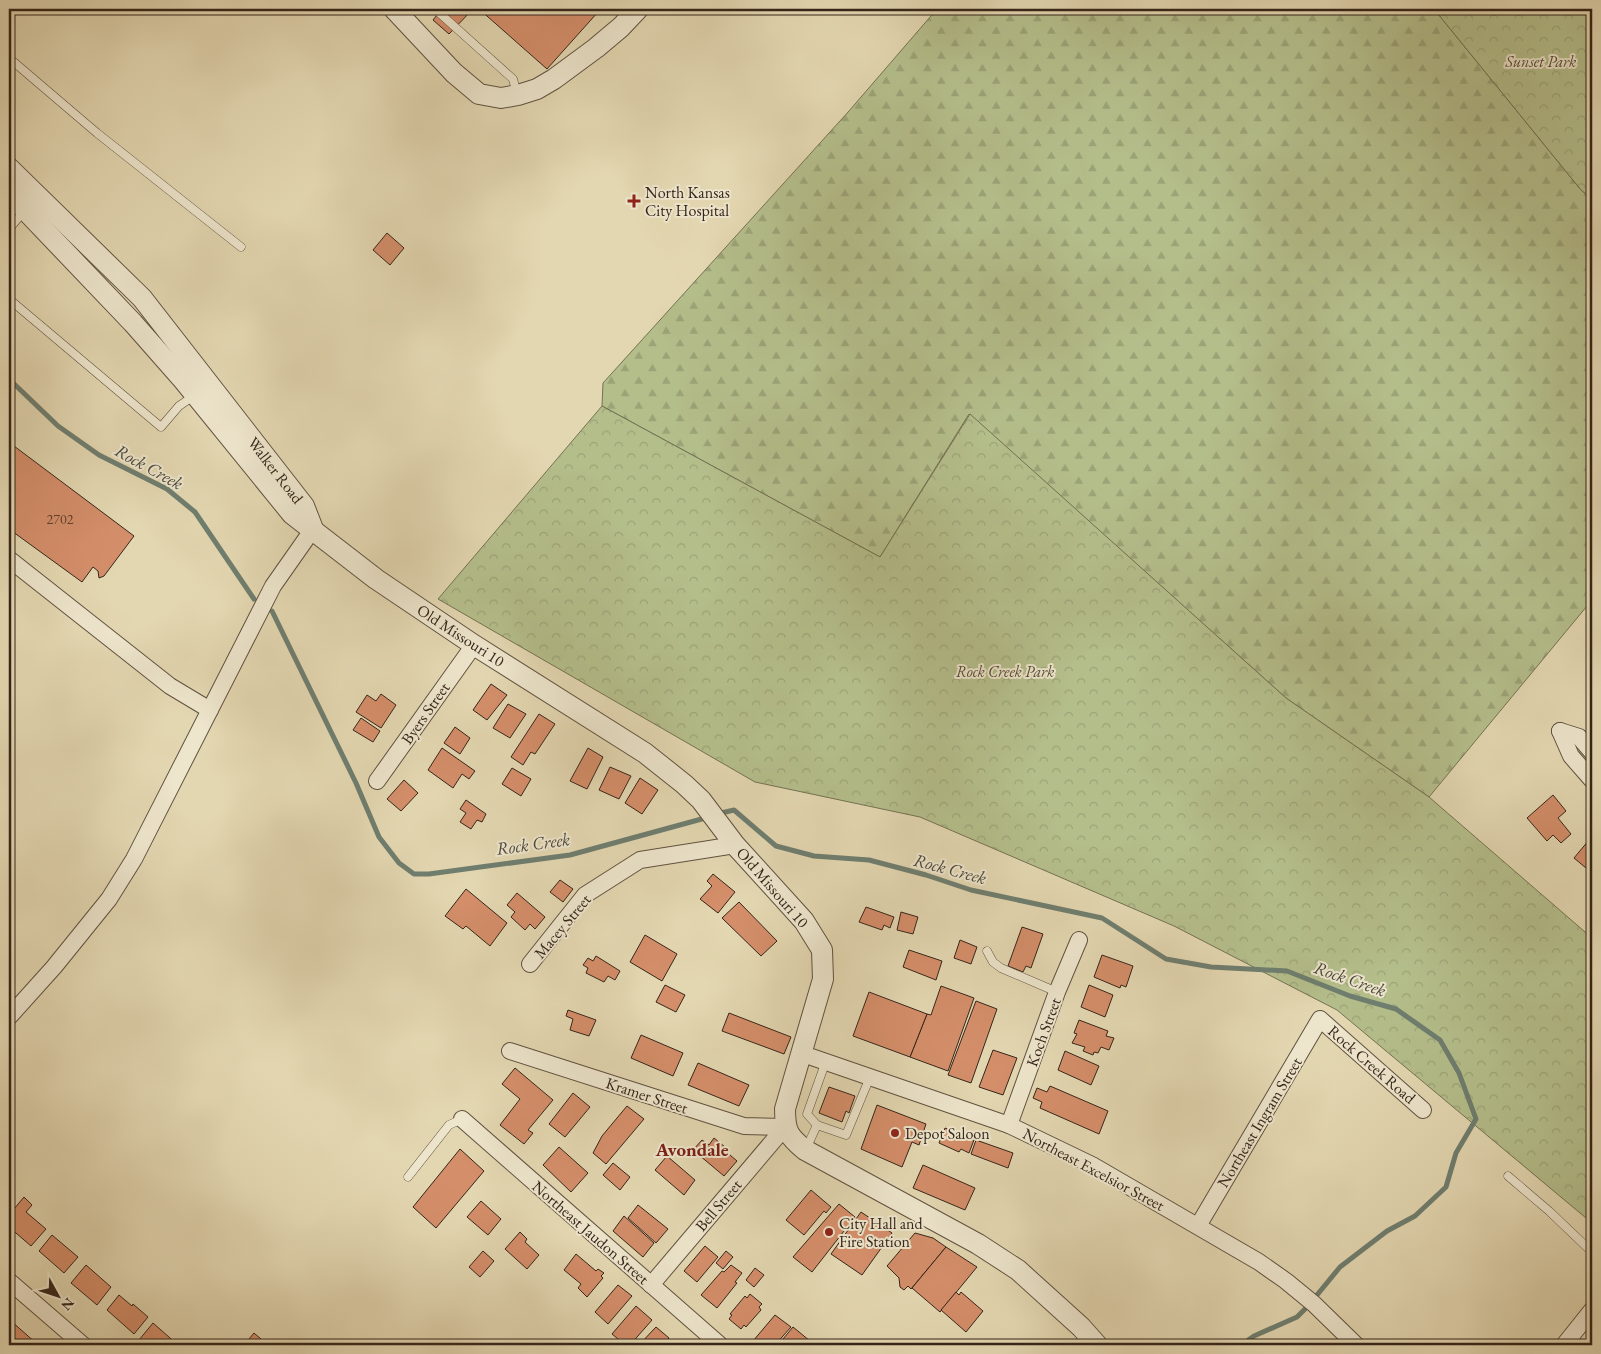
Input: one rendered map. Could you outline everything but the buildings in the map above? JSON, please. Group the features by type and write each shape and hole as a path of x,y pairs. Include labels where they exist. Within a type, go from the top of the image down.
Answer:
{"street":[{"path":"401,13 454,74 479,94 501,98 518,96 537,89 554,79 621,27 631,11"},
{"name":"Walker Road","path":"9,168 32,204 133,323 202,390 292,514 313,529"},
{"name":"Walker Road","path":"9,193 32,204"},
{"path":"9,1017 54,967 109,899 134,859 273,586 313,529"},
{"name":"Old Missouri 10","path":"313,529 376,579 474,645 645,753 684,784 701,800 730,837 804,921 822,950 823,979 800,1053 794,1115"},
{"path":"9,559 170,686 210,710"},
{"name":"Byers Street","path":"377,781 474,645"},
{"path":"1592,752 1580,737 1560,731 1571,756 1592,780"},
{"name":"Macey Street","path":"530,964 585,895 640,860 730,837"},
{"name":"Koch Street","path":"1009,1124 1057,992 1079,940"},
{"name":"Rock Creek Road","path":"1320,1019 1424,1110"},
{"name":"Northeast Ingram Street","path":"1198,1226 1320,1019"},
{"name":"Kramer Street","path":"510,1051 744,1126 794,1115"},
{"name":"Northeast Excelsior Street","path":"800,1053 1009,1124 1092,1165 1259,1262 1314,1304 1356,1345"},
{"path":"794,1115 791,1138 805,1150 978,1244 1018,1270 1081,1327 1097,1345"},
{"name":"Bell Street","path":"651,1285 794,1115"},
{"name":"Northeast Jaudon Street","path":"462,1119 720,1345"},
{"path":"9,1281 83,1345"},
{"path":"1564,1345 1592,1310"}],"lane":[{"path":"435,9 513,79 518,96"},
{"path":"9,58 97,133 241,247"},
{"path":"9,229 32,204"},
{"path":"9,299 161,427 179,406 202,390"},
{"path":"987,951 994,962 1001,968 1057,992"},
{"path":"826,1061 794,1115 817,1125 846,1135 870,1077"},
{"path":"408,1177 449,1125 462,1119"},
{"path":"805,1150 817,1125"},
{"path":"1508,1176 1549,1210 1592,1252"}],"green space":[{"path":"937,9 1434,9 1581,190 1592,199 1592,600 1429,797 1286,698 969,414 880,557 602,406 603,383 849,111"},
{"name":"Sunset Park","path":"1434,9 1592,9 1592,199 1581,190"},
{"name":"Rock Creek Park","path":"602,406 880,557 970,414 1286,698 1429,797 1592,938 1592,1223 1337,1010 1174,926 920,817 755,782 438,599"}],"waterway":[{"name":"Rock Creek","path":"9,379 58,426 99,455 167,489 195,512 254,599"},
{"name":"Rock Creek","path":"272,611 356,783 379,837 399,863 414,874 429,874 570,855 709,817"},
{"name":"Rock Creek","path":"717,814 734,810 776,846 814,856 869,860 926,875 971,890 1102,918 1166,959 1211,967 1287,971 1350,996 1396,1009 1440,1040 1459,1073 1476,1119 1456,1153 1446,1187 1415,1216 1387,1231 1340,1267 1317,1295"},
{"name":"Rock Creek","path":"1241,1345 1254,1336 1297,1317 1308,1306"}],"place":[{"name":"North Kansas City Hospital","path":"634,201"},
{"name":"Depot Saloon","path":"895,1133"},
{"name":"City Hall and Fire Station","path":"829,1232"}],"district":[{"name":"Avondale","path":"692,1149"}]}
